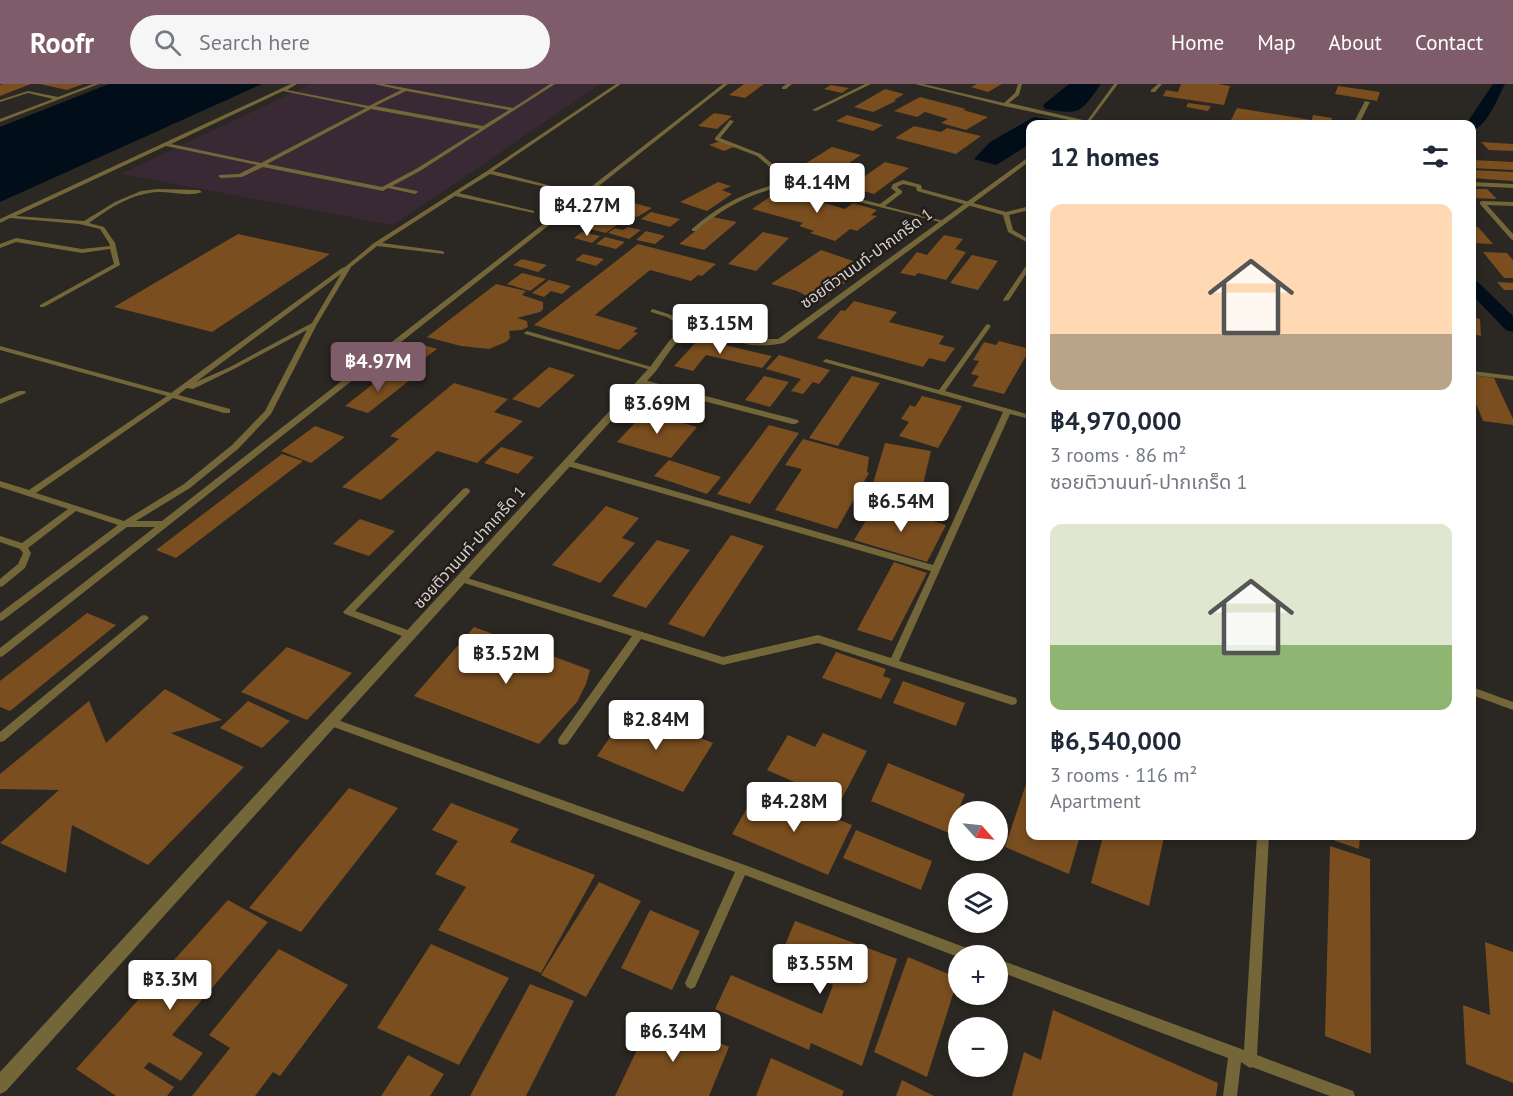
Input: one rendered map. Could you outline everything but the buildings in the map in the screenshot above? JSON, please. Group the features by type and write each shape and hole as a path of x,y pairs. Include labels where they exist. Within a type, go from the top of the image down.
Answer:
{"street":[{"path":"1358,120 1367,102"},
{"name":"ซอยติวานนท์-ปากเกร็ด 1","path":"0,1085 653,369 678,336 689,329 699,329 758,343 769,344 781,341 1026,161"},
{"path":"1476,184 1513,186"}],"lane":[{"path":"0,121 97,84"},
{"path":"0,221 295,84"},
{"path":"376,84 513,109"},
{"path":"389,187 553,84"},
{"path":"29,494 172,396 376,244 456,194 619,84"},
{"path":"0,653 726,84"},
{"path":"784,88 790,84"},
{"path":"814,110 869,84"},
{"path":"917,84 1074,120"},
{"path":"1004,105 1017,94 1020,84"},
{"path":"1090,120 1116,84"},
{"path":"1154,91 1160,84"},
{"path":"282,90 484,128"},
{"path":"221,176 240,176 404,90"},
{"path":"0,101 28,92 59,99"},
{"path":"9,112 16,114"},
{"path":"732,121 717,139 759,154 791,183"},
{"path":"166,144 374,189 389,187 415,192"},
{"path":"489,172 561,190"},
{"path":"880,206 900,192 894,188 895,185 903,182 919,186 919,190 1006,214 1026,209"},
{"path":"694,230 708,217 746,195 767,186 791,183 942,222"},
{"path":"85,224 105,209 141,193 199,192"},
{"path":"456,194 532,212"},
{"path":"1513,204 1482,203 1513,238"},
{"path":"1006,214 1010,231 1026,240"},
{"path":"10,217 45,218 102,228 113,247 117,265 42,306"},
{"path":"0,246 16,240 82,251 113,247"},
{"path":"376,244 442,253"},
{"path":"0,618 125,524 187,486 235,447 268,412 314,324 349,266"},
{"path":"1006,300 1026,270"},
{"path":"653,311 669,316 689,329"},
{"path":"172,396 232,368 314,324"},
{"path":"941,393 988,326"},
{"path":"527,333 653,369"},
{"path":"0,348 227,411"},
{"path":"825,361 1026,416"},
{"path":"1476,373 1513,378"},
{"path":"641,382 795,422"},
{"path":"0,402 22,393"},
{"path":"893,664 1007,411"},
{"path":"567,463 936,569"},
{"path":"0,484 125,524 163,524"},
{"path":"410,635 348,612 466,491"},
{"path":"23,547 75,508"},
{"path":"0,539 23,547 27,553 22,566 0,584"},
{"path":"461,579 723,661 818,639 1012,701"},
{"path":"0,738 144,618"},
{"path":"563,741 639,634"},
{"path":"1476,692 1513,705"},
{"path":"332,722 742,869 948,947"},
{"path":"1250,1061 1263,840"},
{"path":"691,983 742,869"},
{"path":"1008,969 1348,1096"},
{"path":"1230,1096 1235,1054"}],"shaded area":[{"path":"311,84 601,84 393,225 121,174"}],"water":[{"path":"109,84 262,84 0,202 0,127"},
{"path":"1069,84 1101,84 1079,110 1066,112 1045,109 1043,105"},
{"path":"1034,117 1051,120 1029,120"},
{"path":"1026,122 1026,146 996,165 974,159 990,142"}],"waterway":[{"path":"1476,121 1499,84"},
{"path":"1476,290 1513,326"}]}
